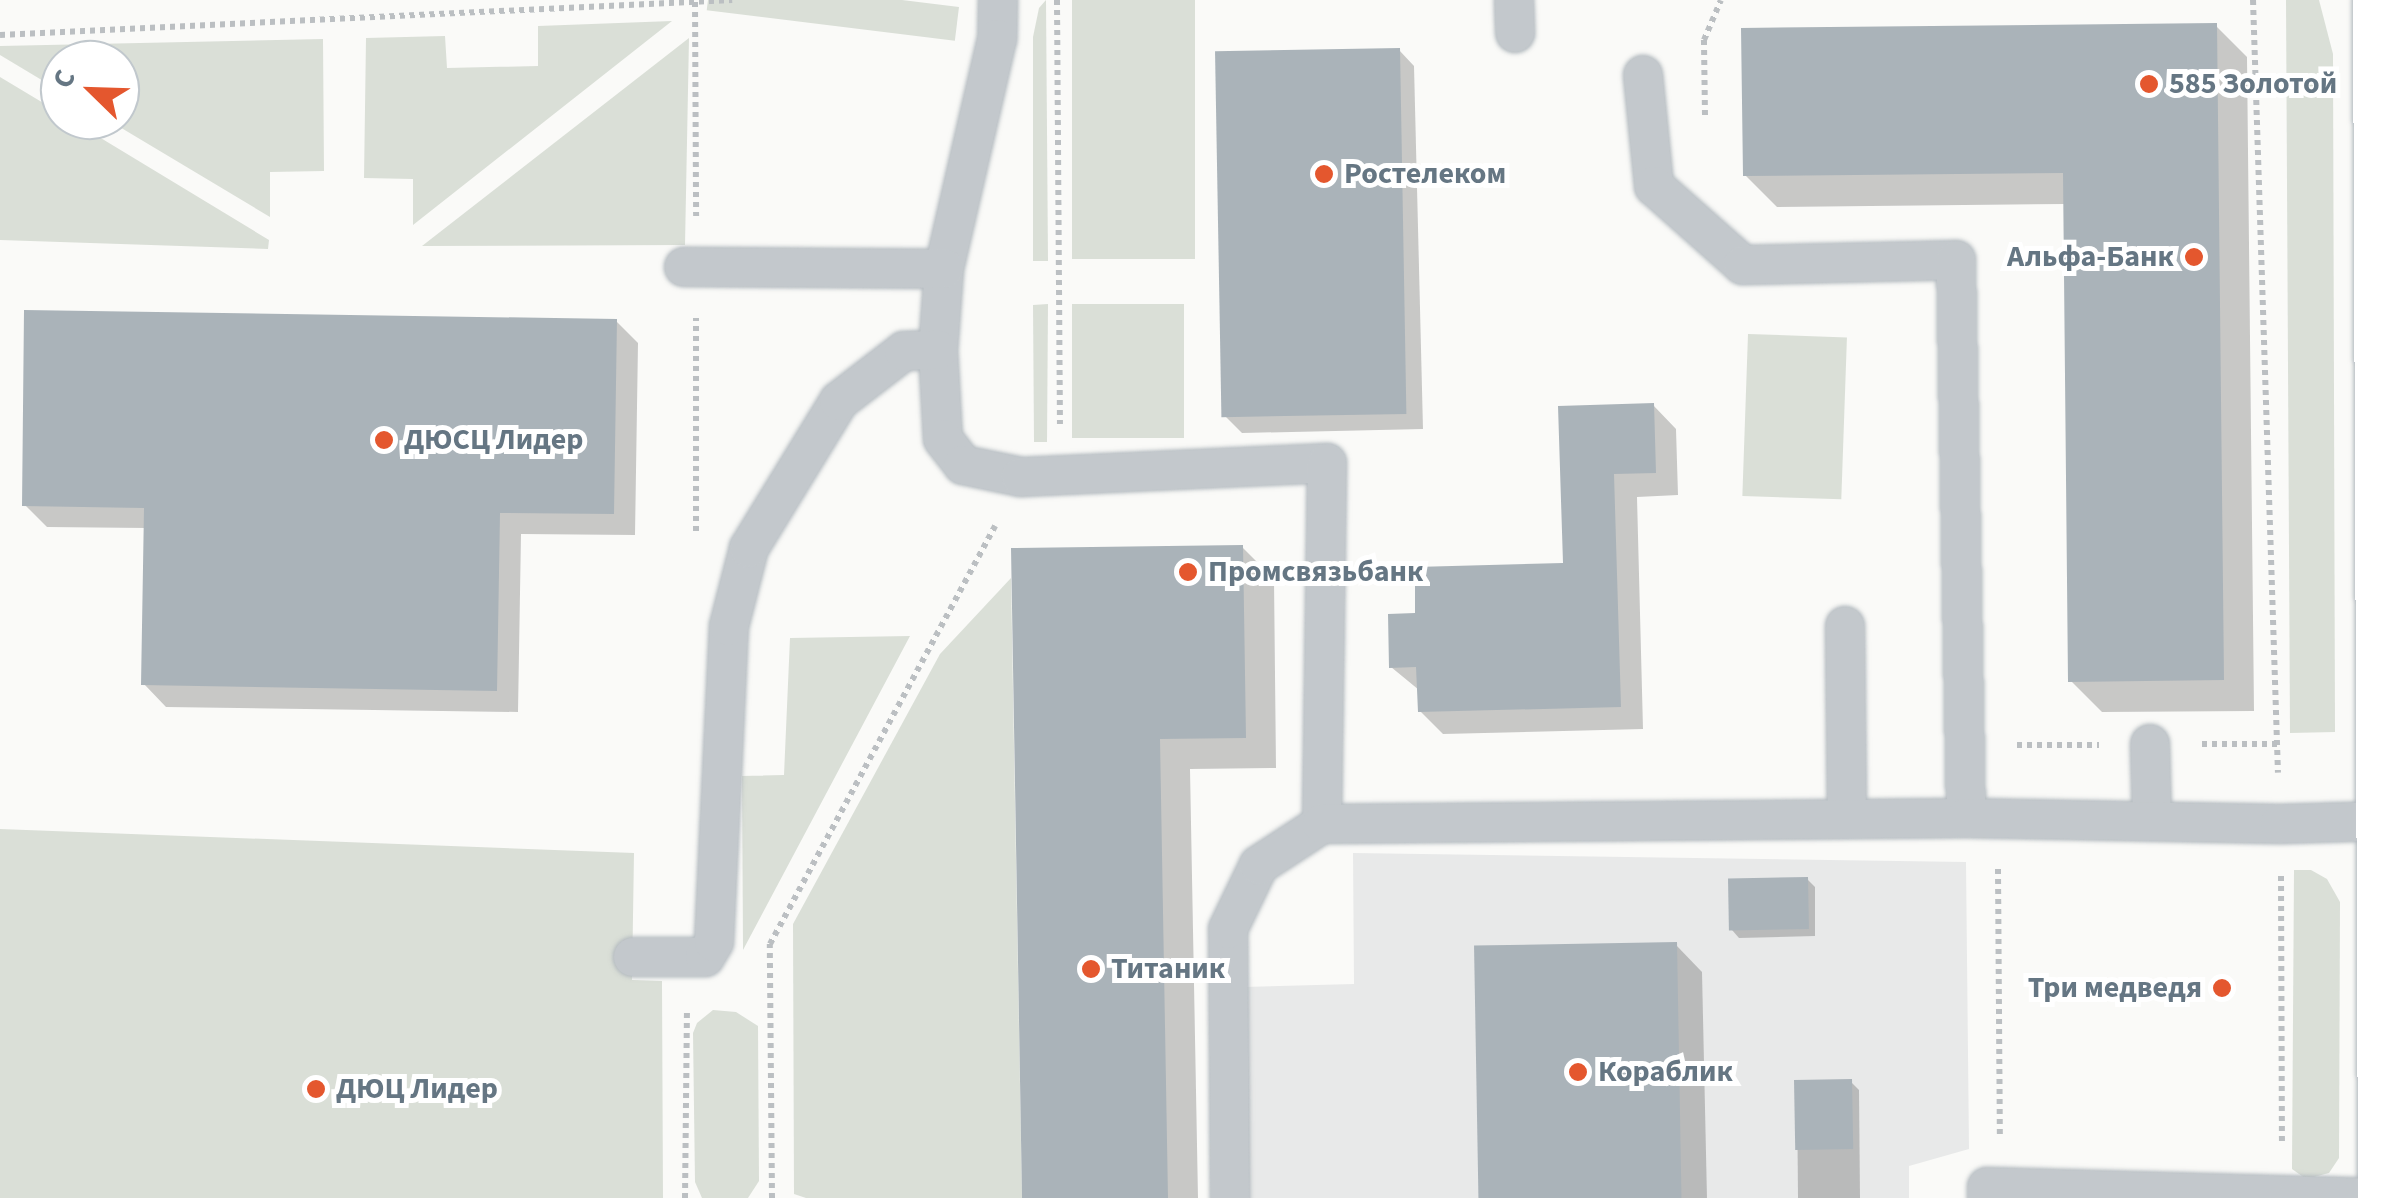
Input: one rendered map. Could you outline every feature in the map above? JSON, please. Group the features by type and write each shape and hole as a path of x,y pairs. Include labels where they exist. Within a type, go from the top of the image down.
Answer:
{"main road":[{"path":"2380,0 2386,470 2383,821 2388,890 2383,1198"}],"lane":[{"path":"998,0 998,39 944,269 938,350 944,438 963,465 1021,477 1327,464 1322,824"},
{"path":"1643,75 1654,186 1743,264 1956,260 1982,818"},
{"path":"690,267 944,269"},
{"path":"633,958 705,958 714,942 729,626 750,548 839,402 904,351 938,350"},
{"path":"1844,626 1847,819"},
{"path":"2150,744 2152,822"},
{"path":"1230,1198 1228,929 1259,865 1322,824 1982,818 2280,824 2383,821"},
{"path":"1993,1193 2383,1198"}],"path":[{"path":"0,35 732,0"},
{"path":"1058,0 1061,476"},
{"path":"1705,136 1704,40 1721,0"},
{"path":"2254,0 2280,824 2282,1196"},
{"path":"696,2 690,267 696,538"},
{"path":"772,1198 770,944 1021,477"},
{"path":"1982,818 1993,1193"},
{"path":"685,1198 687,958"}],"shaded area":[{"path":"708,0 902,0 959,7 955,41 707,10"},
{"path":"1046,0 1048,261 1033,261 1033,37 1039,8"},
{"path":"1072,0 1195,0 1195,259 1072,259"},
{"path":"2286,0 2319,0 2333,54 2335,732 2290,733"},
{"path":"672,21 413,225 413,179 364,178 366,38 445,36 447,68 538,66 538,26"},
{"path":"689,38 685,245 422,246"},
{"path":"323,39 324,171 270,172 270,217 140,139 140,43"},
{"path":"40,45 40,79 0,55 0,46"},
{"path":"0,77 40,101 40,140 104,140 269,240 268,249 0,240"},
{"path":"1048,304 1047,442 1034,442 1033,305"},
{"path":"1072,304 1184,304 1184,438 1072,438"},
{"path":"1748,334 1847,337 1841,499 1742,496"},
{"path":"1011,578 1022,1198 806,1198 794,1194 793,924 940,654"},
{"path":"910,636 743,950 742,776 784,775 790,638"},
{"name":"ДЮЦ Лидер","path":"0,829 634,853 632,980 662,981 663,1198 0,1198"},
{"path":"1353,853 1966,862 1969,1149 1909,1166 1909,1198 1249,1198 1243,987 1354,984"},
{"path":"2294,870 2311,870 2327,879 2340,902 2339,1158 2329,1173 2306,1179 2292,1169"},
{"path":"713,1010 736,1012 758,1026 759,1181 748,1198 702,1198 695,1182 693,1033 697,1023"}],"building":[{"path":"2217,23 2224,680 2068,682 2063,173 1743,176 1741,28"},
{"path":"1400,48 1406,414 1221,417 1215,51"},
{"path":"24,310 617,319 614,514 500,513 497,691 141,685 144,508 22,506"},
{"path":"1654,403 1656,473 1614,474 1621,707 1418,712 1416,667 1389,668 1388,614 1415,613 1415,567 1563,563 1558,406"},
{"path":"1243,545 1246,738 1160,739 1168,1198 1022,1198 1011,548"},
{"path":"1808,877 1809,929 1729,930 1728,878"},
{"name":"Кораблик","path":"1677,942 1681,1198 1478,1198 1474,946"},
{"path":"1852,1079 1853,1149 1795,1150 1794,1080"}],"place":[{"name":"585 Золотой","path":"2149,84"},
{"name":"Ростелеком","path":"1324,174"},
{"name":"Альфа-Банк","path":"2194,257"},
{"name":"ДЮСЦ Лидер","path":"384,440"},
{"name":"Промсвязьбанк","path":"1188,572"},
{"name":"Титаник","path":"1091,969"},
{"name":"Три медведя","path":"2222,988"},
{"name":"Кораблик","path":"1578,1072"},
{"name":"ДЮЦ Лидер","path":"316,1089"}]}
